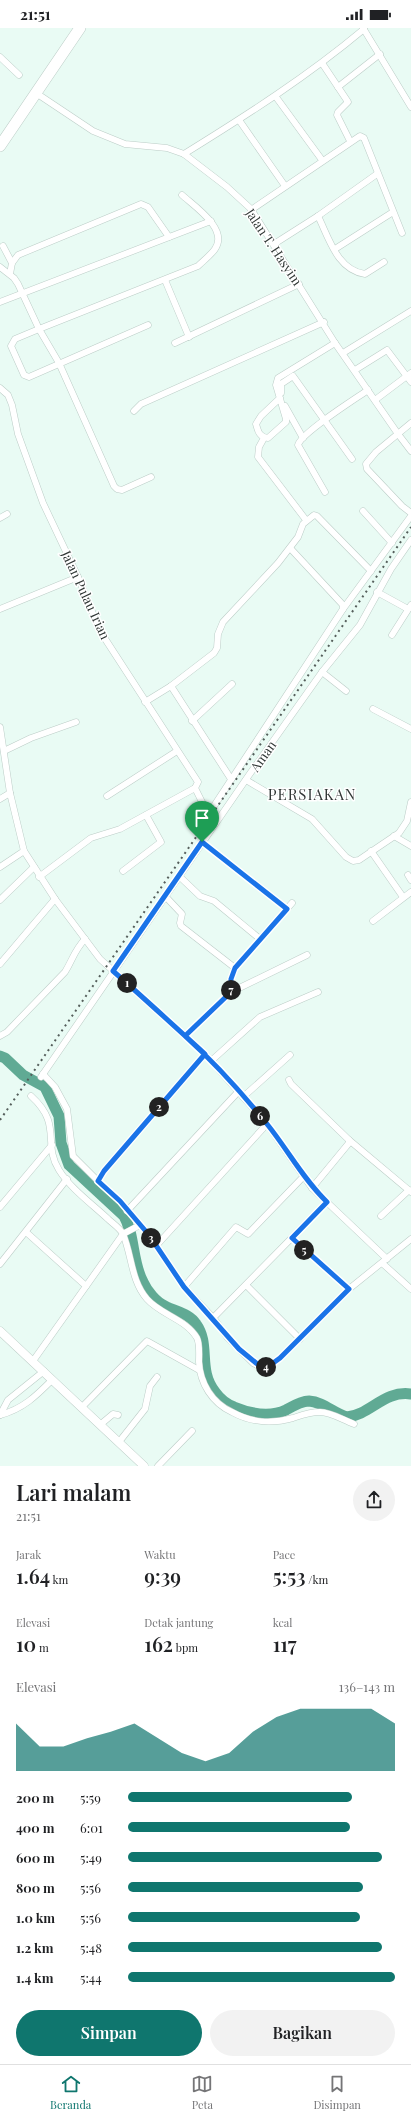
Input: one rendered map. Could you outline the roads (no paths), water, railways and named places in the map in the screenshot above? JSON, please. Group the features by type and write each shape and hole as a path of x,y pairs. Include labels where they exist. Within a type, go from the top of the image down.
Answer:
{"highway":[{"path":"0,146 80,28"}],"street":[{"path":"184,154 276,97 322,63 364,29 411,107"},
{"path":"338,87 380,54"},
{"path":"0,57 19,75"},
{"path":"322,63 348,102 337,115 350,141"},
{"name":"Jalan T. Hasyim","path":"36,93 93,131 125,144 167,148 184,154 227,187 251,210 324,322 335,343 411,451"},
{"path":"276,97 322,160"},
{"path":"239,120 285,186"},
{"path":"251,210 322,160 360,136 364,138 392,212 402,233"},
{"path":"274,244 318,216 377,174"},
{"path":"148,325 29,377 24,375 11,346 12,342 79,312 198,266 216,248 218,239 212,221 182,195"},
{"path":"10,274 12,263 18,255 142,204 148,207 169,237"},
{"path":"334,249 392,212"},
{"path":"318,216 342,263 353,272 365,274 384,262"},
{"path":"0,302 212,221"},
{"path":"4,246 12,263"},
{"path":"0,267 10,274 22,293 38,330 59,363 114,486 117,489 122,490 151,477"},
{"path":"165,280 189,337"},
{"path":"176,343 299,284"},
{"path":"343,353 411,311"},
{"path":"134,411 141,404 324,322"},
{"path":"306,520 258,457 258,446 264,438 268,438 286,422 276,384 278,378 335,343"},
{"path":"354,370 387,350 409,375 411,382"},
{"path":"375,400 409,375"},
{"path":"303,438 288,411 281,391 281,384 291,376 325,420 352,459"},
{"name":"Jalan Pulau Irian","path":"0,388 8,395 12,405 18,434 43,502 78,577 100,630 145,702 197,779 198,782 195,788 204,806 210,808 214,806 231,779"},
{"path":"325,492 298,445 303,438 325,420 368,390"},
{"path":"264,438 259,433 256,424 261,416 280,398"},
{"path":"411,423 366,464 367,468 411,513"},
{"path":"363,511 392,543"},
{"path":"0,518 7,514"},
{"path":"145,702 171,686 214,653 217,648 218,634 223,622 290,548 306,520 314,515 318,516 371,571"},
{"path":"171,686 192,721 231,779 343,609 411,516"},
{"name":"Aman","path":"98,1181 73,1156 67,1109 55,1086 42,1075 164,896 322,672 360,625 390,569 411,540"},
{"path":"290,548 342,605 343,609"},
{"path":"0,609 78,577"},
{"path":"377,592 410,607 392,635"},
{"path":"322,672 346,691"},
{"path":"192,721 232,684"},
{"path":"373,709 411,729"},
{"path":"4,751 31,738 76,722"},
{"path":"0,727 10,793 24,850 55,899 100,959 212,1061 268,1124 312,1188 411,1288"},
{"path":"107,796 177,751"},
{"path":"246,780 312,819 348,859 359,860 394,836 407,821 411,802"},
{"path":"40,877 91,838 120,829 195,788"},
{"path":"0,799 10,793"},
{"path":"123,872 161,842 146,815"},
{"path":"394,836 411,846"},
{"path":"202,842 287,909"},
{"path":"0,868 24,850"},
{"path":"372,851 403,898"},
{"path":"0,900 34,867"},
{"path":"179,876 200,896 212,899 260,939"},
{"path":"373,921 411,892"},
{"path":"164,896 182,914 180,923 181,926 235,968"},
{"path":"0,964 55,899"},
{"path":"231,992 231,979 235,968 292,903"},
{"path":"0,1036 7,1032 65,972 71,963 75,950 85,939"},
{"path":"185,1036 231,992 307,955"},
{"path":"212,1061 260,1017 318,992"},
{"path":"205,1054 104,1171 98,1181 127,1211 156,1246 184,1287 239,1349 261,1367 269,1366 300,1339 349,1289 411,1238"},
{"path":"127,1211 240,1094 290,1055"},
{"path":"289,1080 291,1084 349,1140 410,1191 381,1216"},
{"path":"32,1096 42,1106 48,1116 51,1127 52,1144 58,1169 124,1233 136,1279 144,1296 152,1305 184,1324 197,1338 199,1370 202,1383 217,1401 230,1412 254,1422 270,1423 312,1412 322,1412 354,1424"},
{"path":"156,1246 268,1124"},
{"path":"312,1188 349,1143 349,1140"},
{"path":"0,1207 52,1144"},
{"path":"184,1287 236,1227 248,1234 304,1176"},
{"path":"0,1264 67,1179"},
{"path":"213,1318 327,1202"},
{"path":"33,1361 124,1233 138,1226"},
{"path":"26,1232 86,1286"},
{"path":"292,1238 349,1289"},
{"path":"246,1285 300,1339"},
{"path":"0,1331 101,1424 144,1466"},
{"path":"82,1407 147,1340 199,1370"},
{"path":"0,1415 8,1400 44,1371"},
{"path":"119,1442 145,1409 150,1386 156,1377"},
{"path":"0,1415 14,1412 27,1404 52,1380"},
{"path":"101,1424 113,1414 118,1415"},
{"path":"158,1466 192,1431"}],"waterway":[{"path":"0,1056 5,1058 23,1075 45,1087 59,1116 61,1143 69,1165 124,1216 128,1223 139,1274 149,1292 162,1304 190,1317 196,1324 203,1340 207,1375 217,1395 223,1401 231,1406 247,1412 260,1414 273,1414 286,1410 294,1405 309,1401 324,1405 347,1417 363,1412 393,1396 411,1394"}],"railway":[{"path":"0,1120 411,527"}],"district":[{"name":"PERSIAKAN","path":"312,795"}]}
